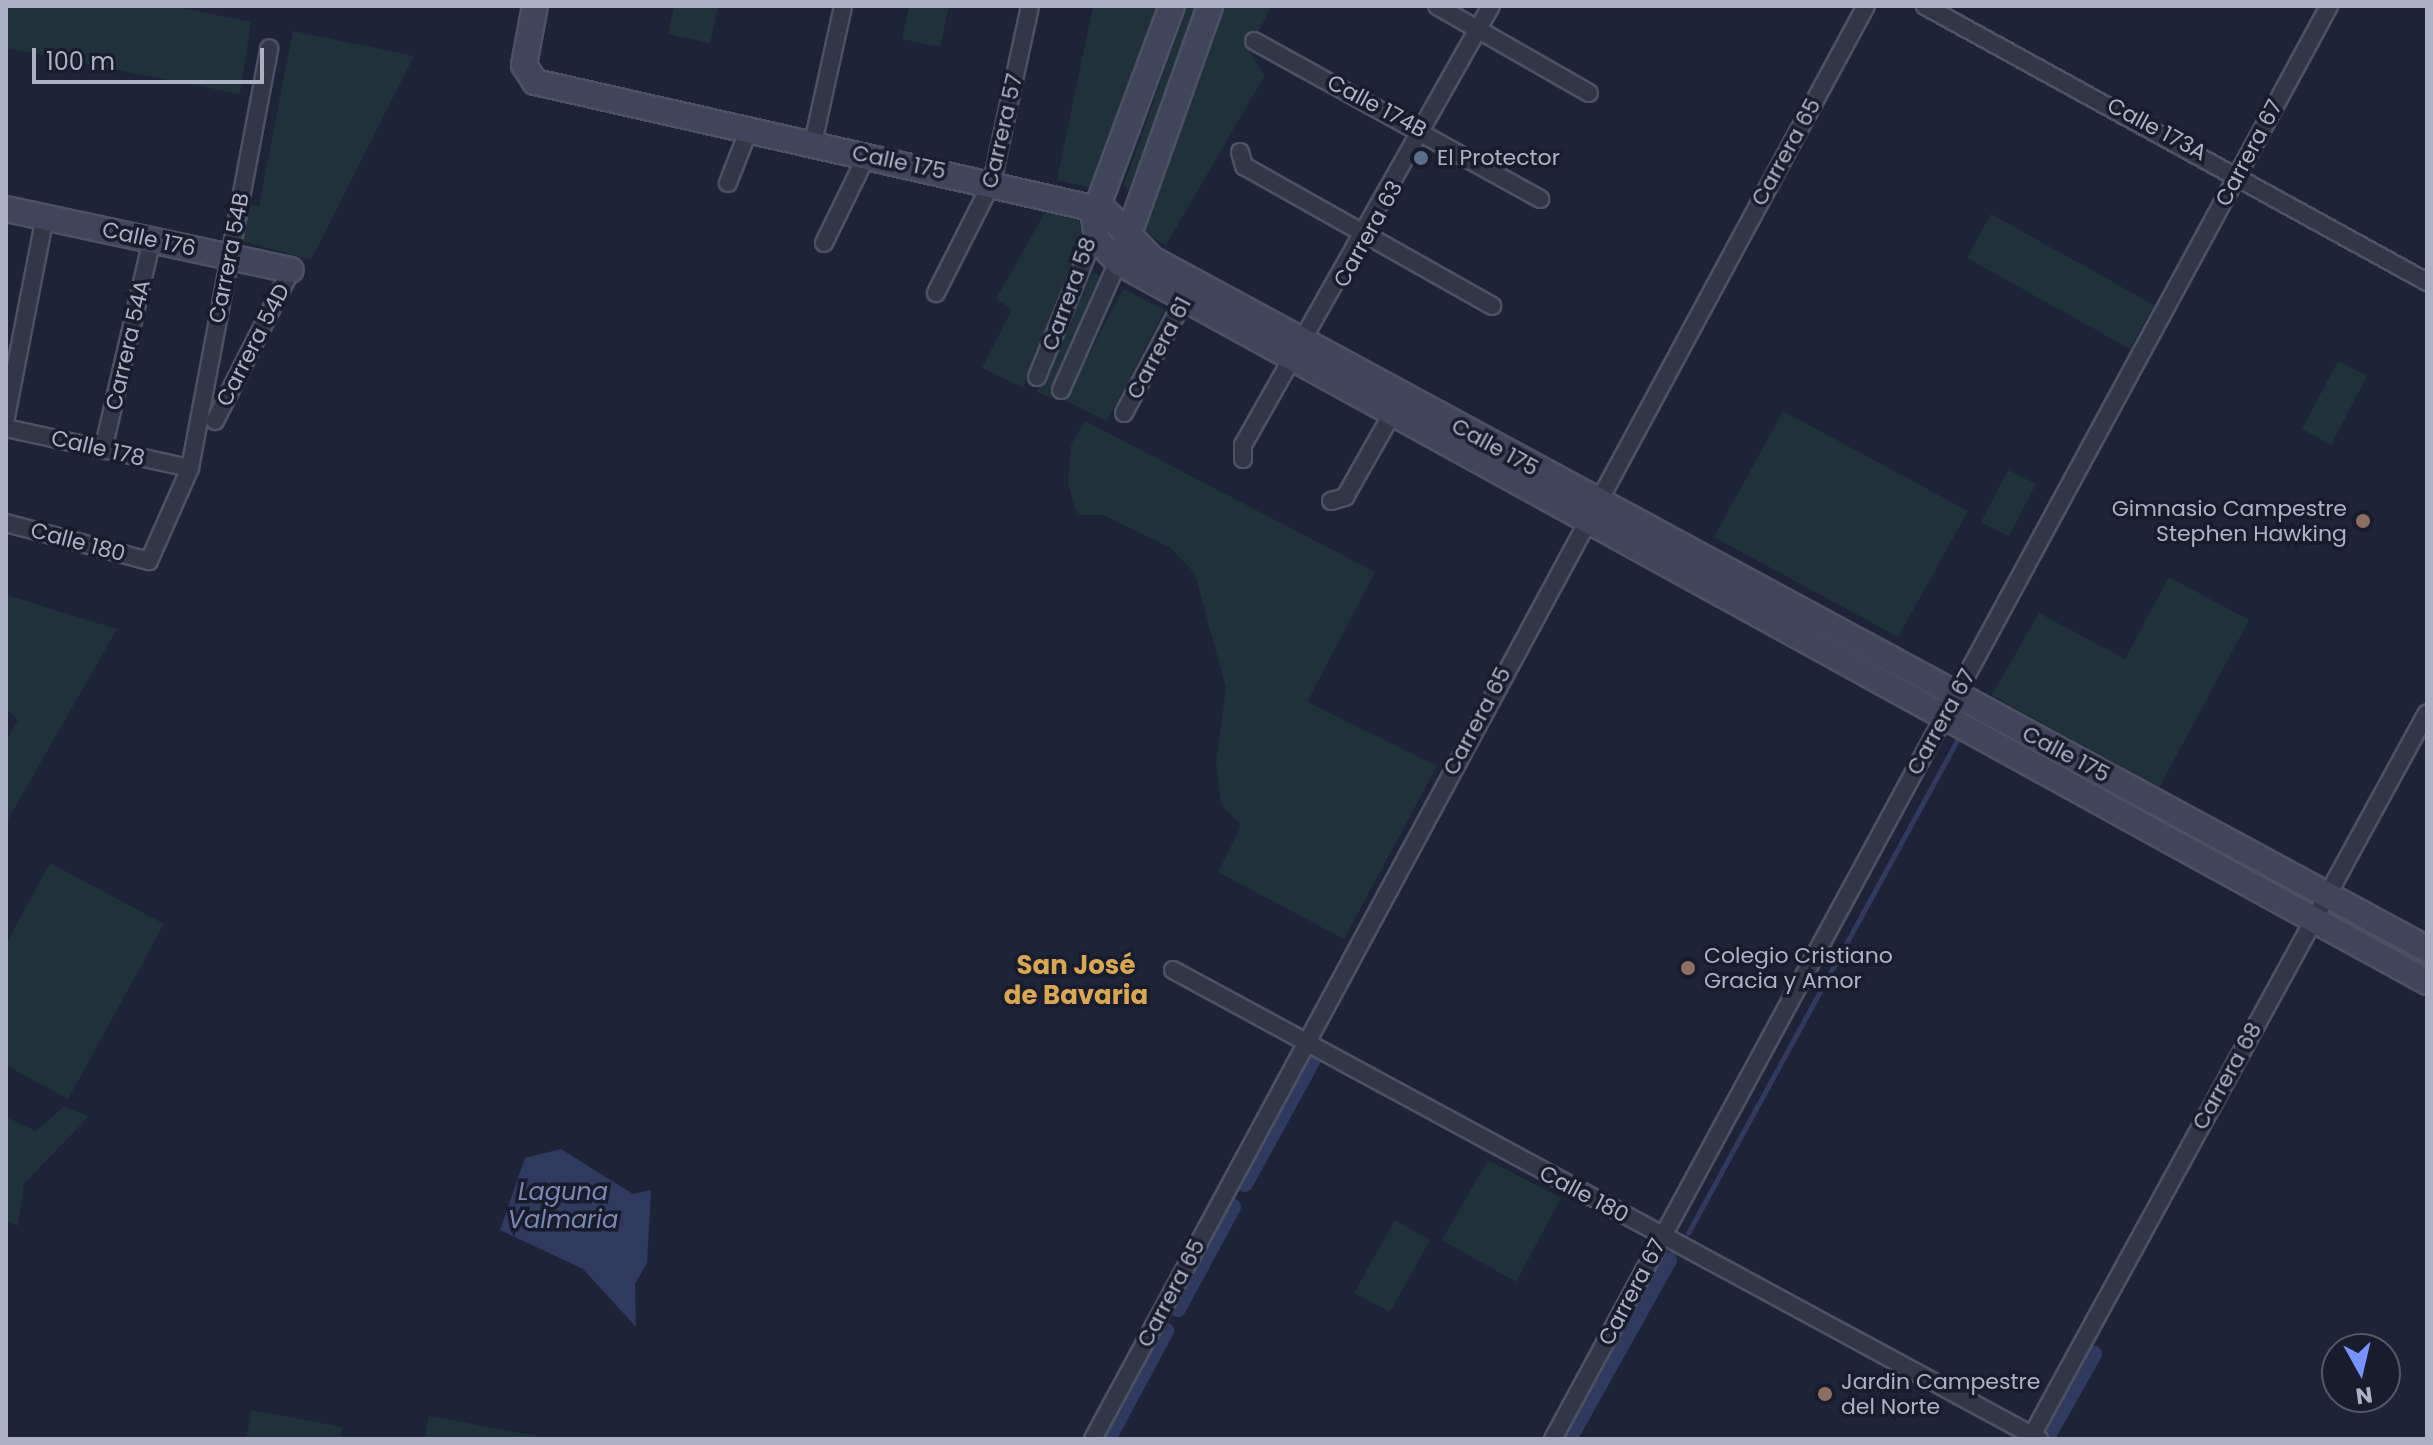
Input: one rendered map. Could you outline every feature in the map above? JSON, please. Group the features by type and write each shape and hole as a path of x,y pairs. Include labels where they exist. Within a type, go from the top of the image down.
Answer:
{"street":[{"name":"Calle 175","path":"535,6 525,73 535,82 992,182 1096,209 1120,220 1128,237 1188,292"},
{"path":"813,143 843,6"},
{"name":"Carrera 57","path":"936,293 992,182 1030,6"},
{"path":"1096,209 1172,6"},
{"name":"Carrera 58","path":"1061,390 1128,237 1210,6"},
{"path":"1437,6 1589,93"},
{"name":"Carrera 63","path":"1243,459 1243,445 1369,234 1491,6"},
{"name":"Carrera 65","path":"1093,1439 1589,512 1866,6"},
{"name":"Calle 173A","path":"1925,6 2239,173 2427,282"},
{"name":"Carrera 67","path":"1553,1439 2329,6"},
{"name":"Calle 174B","path":"1254,41 1424,131 1540,199"},
{"name":"Carrera 54B","path":"190,468 269,48"},
{"path":"728,183 749,129"},
{"path":"1240,152 1244,166 1492,306"},
{"path":"824,243 867,155"},
{"path":"1107,185 1120,203 1142,200"},
{"name":"Calle 176","path":"6,209 291,270"},
{"name":"Carrera 58","path":"1037,377 1095,235 1096,209"},
{"path":"6,417 45,217"},
{"name":"Calle 175","path":"1095,235 1118,262 1188,292 1589,512 1943,717 2314,923 2427,982"},
{"name":"Carrera 54A","path":"103,450 152,240"},
{"name":"Carrera 54D","path":"215,421 291,270"},
{"name":"Carrera 61","path":"1124,413 1188,292"},
{"name":"Calle 175","path":"1396,407 1504,440 1589,512 1957,694 2427,949"},
{"path":"1331,501 1345,497 1396,407"},
{"name":"Calle 178","path":"6,428 190,468"},
{"name":"Calle 180","path":"6,523 149,561 190,468"},
{"name":"Carrera 68","path":"2033,1438 2427,713"},
{"name":"Calle 180","path":"1173,970 2033,1438"}],"shaded area":[{"path":"6,6 171,6 251,22 240,94 6,48"},
{"path":"674,6 718,6 710,43 668,34"},
{"path":"909,6 949,6 940,47 902,39"},
{"path":"1093,6 1161,6 1096,189 1057,180"},
{"path":"1188,6 1200,6 1128,191 1124,184"},
{"path":"1222,6 1271,6 1249,51 1265,75 1166,245 1140,230"},
{"path":"293,31 414,56 311,260 242,241 248,205 259,206"},
{"path":"1047,209 1079,221 1083,239 1023,388 982,368 1012,309 996,299"},
{"path":"1991,214 2154,305 2130,349 1967,258"},
{"path":"1092,272 1106,278 1052,398 1037,392"},
{"path":"1123,289 1165,310 1107,421 1065,400"},
{"path":"2338,361 2367,376 2331,445 2302,429"},
{"path":"1783,411 1968,511 1898,637 1714,537"},
{"path":"1085,421 1375,572 1307,702 1437,766 1344,939 1218,872 1241,826 1221,804 1216,763 1226,688 1195,574 1171,548 1103,515 1077,515 1068,483 1071,445"},
{"path":"2008,470 2036,484 2009,536 1981,522"},
{"path":"2169,577 2249,620 2159,788 1992,695 2039,613 2125,659"},
{"path":"6,595 117,629 6,823 6,741 18,720 6,708"},
{"path":"1980,718 2309,896 2309,899 1977,723"},
{"path":"50,863 164,924 68,1099 6,1065 6,944"},
{"path":"2341,916 2427,961 2427,970 2340,922"},
{"path":"64,1107 89,1116 24,1184 18,1226 6,1220 6,1117 35,1131"},
{"path":"1488,1160 1561,1198 1516,1282 1442,1240"},
{"path":"1395,1220 1430,1240 1390,1312 1354,1293"},
{"path":"252,1410 342,1427 340,1439 246,1439"},
{"path":"429,1416 552,1439 424,1439"}],"water":[{"name":"Laguna Valmaria","path":"561,1149 633,1194 651,1190 647,1263 635,1284 636,1327 583,1269 500,1230 525,1158"}],"waterway":[{"path":"1688,1233 1960,735"},
{"path":"1245,1184 1314,1058"},
{"path":"1178,1309 1233,1207"},
{"path":"1569,1439 1669,1260"},
{"path":"1108,1439 1166,1331"},
{"path":"2049,1434 2094,1354"}],"place":[{"name":"El Protector","path":"1421,158"},
{"name":"Gimnasio Campestre Stephen Hawking","path":"2363,521"},
{"name":"Colegio Cristiano Gracia y Amor","path":"1688,968"},
{"name":"Jardin Campestre del Norte","path":"1825,1394"}],"district":[{"name":"San José de Bavaria","path":"1076,981"}]}
